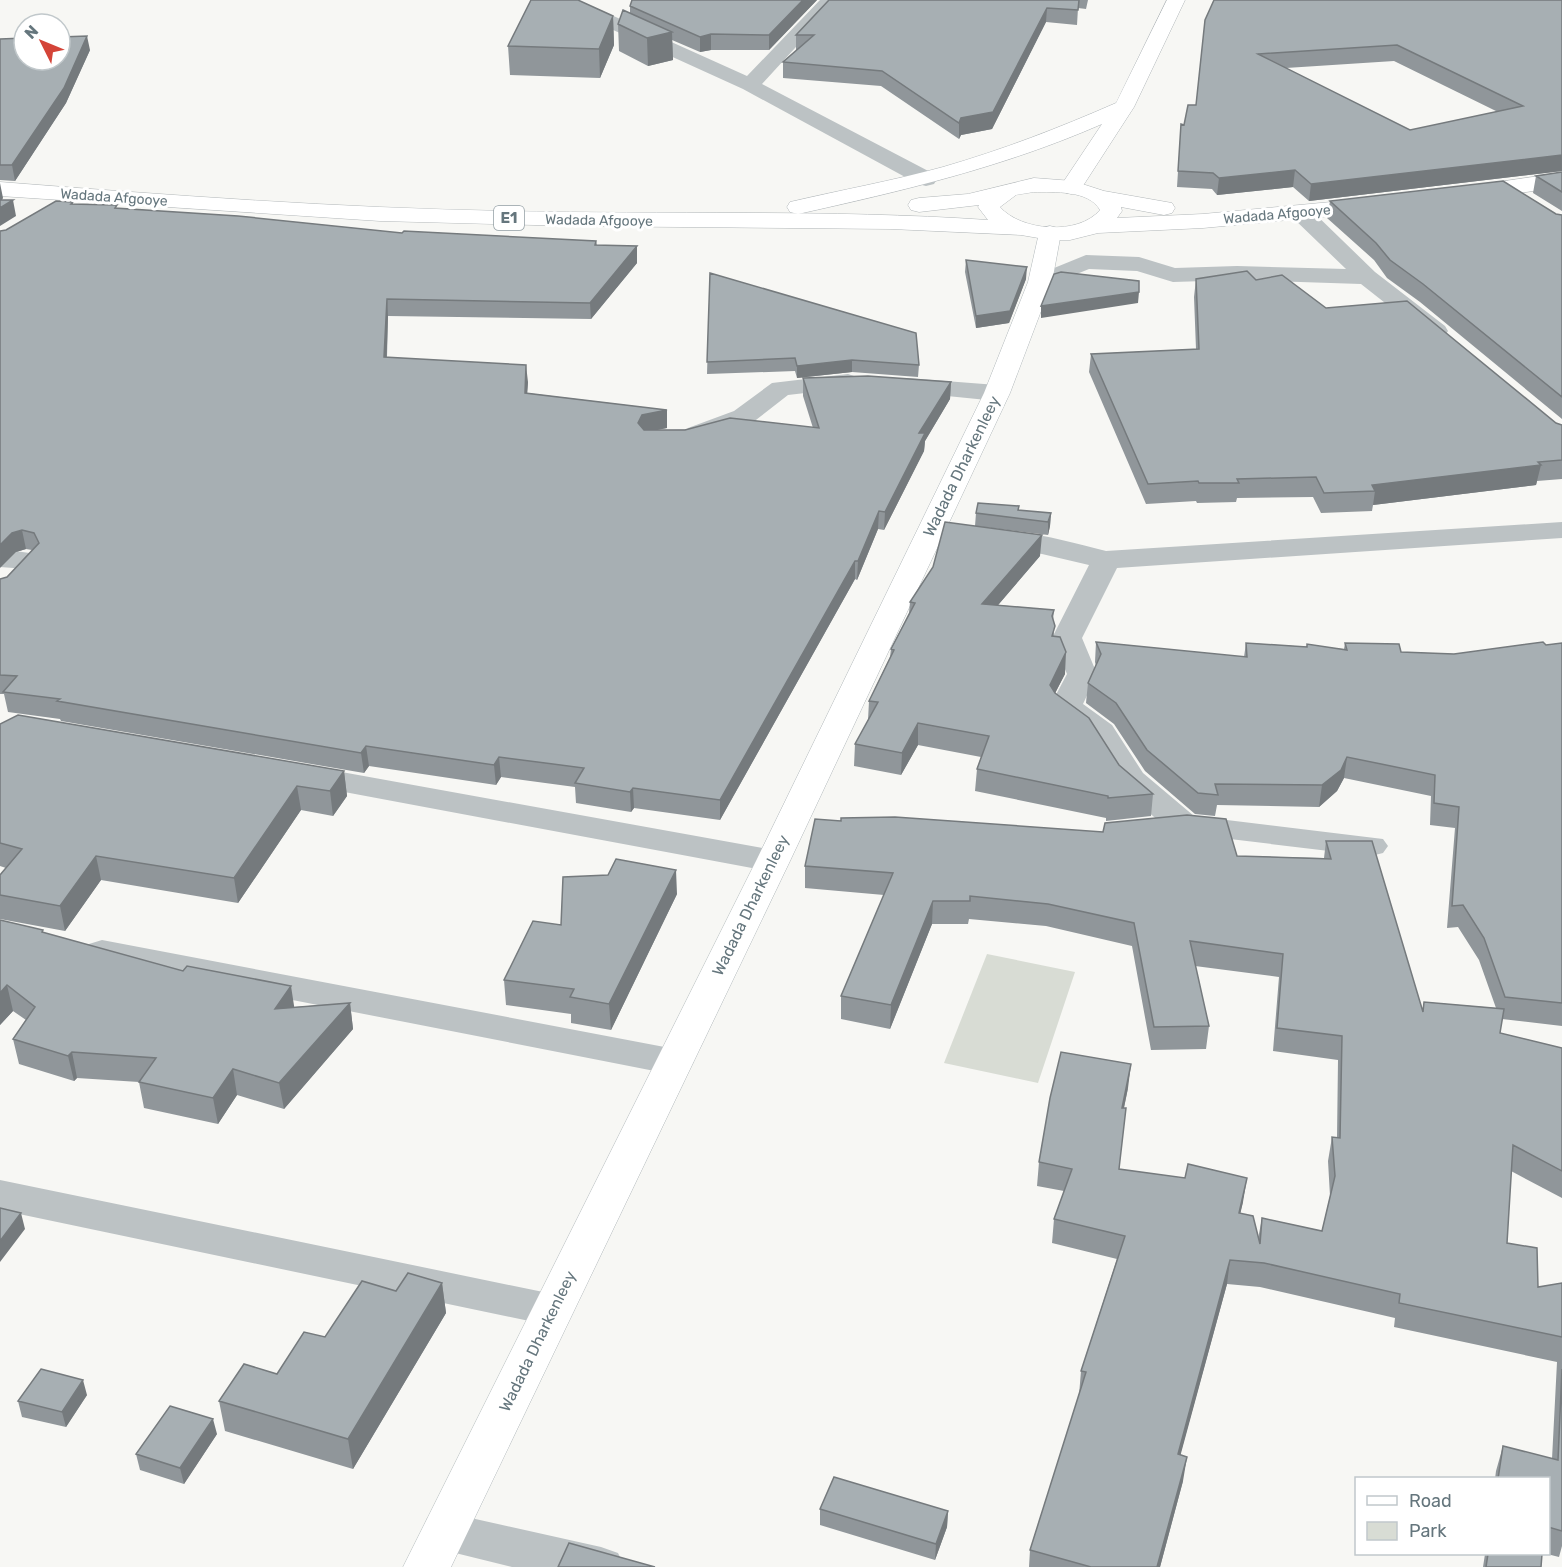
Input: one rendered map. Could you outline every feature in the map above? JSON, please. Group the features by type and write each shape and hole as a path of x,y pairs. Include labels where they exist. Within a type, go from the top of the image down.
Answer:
{"main road":[{"path":"1071,187 1124,107 1176,0"},
{"path":"798,207 926,179 975,165 1055,137 1124,107"},
{"path":"1562,162 1450,189 1506,189 1562,180"},
{"name":"Wadada Afgooye","path":"0,171 334,194 621,208 928,205 968,201 1034,185 1071,187 1100,197 1181,210 1393,196 1300,212 1098,226 1082,231 1035,231 878,220 504,218 378,213 0,189"},
{"path":"1003,192 993,198 989,207 993,215 1004,223 1035,231"},
{"path":"1098,226 1108,218 1111,211 1109,204 1100,197"},
{"name":"Wadada Dharkenleey","path":"435,1550 773,861 786,829 956,534 997,393 1040,282 1035,231"}],"street":[{"path":"563,0 606,12 926,179"},
{"path":"750,86 830,0"},
{"path":"1506,189 1534,206"},
{"path":"43,214 70,195"},
{"path":"1300,212 1367,277 1454,346"},
{"path":"1040,282 1086,262 1139,264 1173,275 1237,273 1367,277"},
{"path":"672,438 716,429 743,417 781,388 852,382 997,393"},
{"path":"956,534 1042,545 1106,560 1562,530"},
{"path":"0,558 27,560 0,588"},
{"path":"1106,560 1067,638 1082,674 1066,706 1101,732 1131,779 1184,825"},
{"path":"270,769 773,861"},
{"path":"1140,829 1184,825 1371,846"},
{"path":"786,829 820,829"},
{"path":"66,945 675,1062"},
{"path":"0,1195 553,1310"},
{"path":"435,1550 601,1567"}],"green space":[{"path":"987,954 1075,972 1038,1083 944,1063"}],"building":[{"path":"531,0 578,0 613,16 599,49 508,46"},
{"path":"632,0 803,0 769,35 711,34 700,37 630,6"},
{"path":"829,0 1079,0 1078,10 1047,8 993,112 961,118 959,123 882,71 783,62 814,35 796,35"},
{"path":"1214,0 1562,0 1562,155 1311,184 1295,170 1219,178 1213,173 1178,171 1181,124 1184,125 1188,105 1196,105 1205,20","holes":["1397,45 1523,106 1410,130 1258,54"]},
{"path":"623,10 672,32 647,38 618,24"},
{"path":"87,36 72,70 72,37"},
{"path":"12,38 12,72 71,72 64,88 12,165 0,165 0,39"},
{"path":"1562,172 1562,192 1536,176"},
{"path":"1503,181 1556,214 1562,215 1562,397 1390,260 1376,243 1330,201"},
{"path":"0,200 13,200 0,208"},
{"path":"56,201 73,202 71,204 117,205 115,208 238,216 402,233 404,231 596,241 595,245 637,246 590,303 387,299 384,357 526,365 525,393 667,410 642,415 638,423 644,430 685,430 730,418 819,428 803,378 868,376 951,382 919,433 925,433 885,512 879,511 858,561 855,561 720,800 633,788 630,792 575,783 584,768 499,757 494,765 366,746 361,753 57,701 60,699 3,692 17,676 0,675 0,579 7,577 39,543 34,533 22,530 12,533 0,545 0,231 6,230"},
{"path":"966,260 1027,267 1010,311 976,316"},
{"path":"1247,271 1256,280 1282,275 1326,308 1407,301 1556,423 1562,425 1562,460 1538,462 1541,465 1372,485 1375,491 1324,493 1316,477 1237,479 1239,483 1199,483 1198,481 1148,484 1091,354 1199,349 1196,279"},
{"path":"1061,272 1139,281 1139,292 1041,306 1054,274"},
{"path":"710,273 916,333 919,365 852,360 797,366 795,358 707,362"},
{"path":"978,503 1019,506 1018,510 1051,513 1048,522 976,513"},
{"path":"945,522 1042,535 982,604 1054,610 1052,616 1055,626 1052,636 1060,637 1066,652 1050,685 1055,693 1089,718 1119,765 1153,794 1108,798 1108,796 977,769 989,736 918,723 902,753 855,744 878,702 869,701 894,650 891,649 915,603 910,602 933,567"},
{"path":"1096,642 1247,657 1246,643 1307,647 1307,644 1347,650 1345,643 1399,644 1401,652 1454,654 1543,642 1546,645 1562,643 1562,1003 1505,997 1484,938 1463,905 1452,906 1459,807 1434,803 1435,775 1347,757 1341,770 1322,785 1215,784 1218,795 1198,793 1147,750 1116,703 1088,683 1101,654"},
{"path":"18,715 344,771 330,791 297,786 234,878 96,856 60,906 0,895 0,875 22,849 0,843 0,724"},
{"path":"1187,815 1226,819 1237,856 1331,859 1326,841 1372,841 1423,1012 1424,1002 1504,1009 1500,1033 1562,1048 1562,1171 1513,1145 1507,1243 1537,1248 1538,1287 1562,1283 1562,1337 1399,1303 1400,1294 1264,1263 1230,1260 1178,1454 1187,1457 1157,1567 1091,1567 1030,1550 1086,1372 1081,1371 1125,1236 1054,1219 1072,1169 1039,1162 1061,1052 1131,1064 1122,1108 1126,1108 1119,1169 1185,1178 1188,1164 1247,1178 1239,1213 1253,1216 1260,1244 1262,1218 1322,1231 1335,1176 1332,1137 1340,1138 1342,1036 1277,1028 1283,954 1190,941 1209,1026 1154,1027 1134,923 1048,904 970,896 970,901 933,901 891,1005 841,996 893,873 805,866 815,819 841,821 841,818 895,817 1103,832 1105,823"},
{"path":"616,859 676,870 609,1004 570,997 574,989 504,980 533,921 561,925 563,877 608,875"},
{"path":"0,920 43,930 42,932 183,971 187,966 291,986 275,1009 350,1003 279,1083 233,1069 213,1098 139,1082 156,1058 72,1052 68,1056 13,1039 35,1007 7,985 0,993"},
{"path":"0,1208 21,1213 0,1241"},
{"path":"408,1273 442,1283 348,1439 219,1401 244,1364 277,1374 304,1332 325,1337 362,1281 396,1291"},
{"path":"41,1369 83,1380 62,1412 18,1401"},
{"path":"1562,1369 1562,1531 1550,1528 1550,1477 1498,1477 1503,1446 1558,1460"},
{"path":"170,1406 213,1419 180,1468 136,1454"},
{"path":"834,1477 948,1511 936,1544 820,1509"},
{"path":"569,1543 655,1567 558,1567"},
{"path":"1488,1555 1542,1555 1541,1567 1486,1567"}]}
